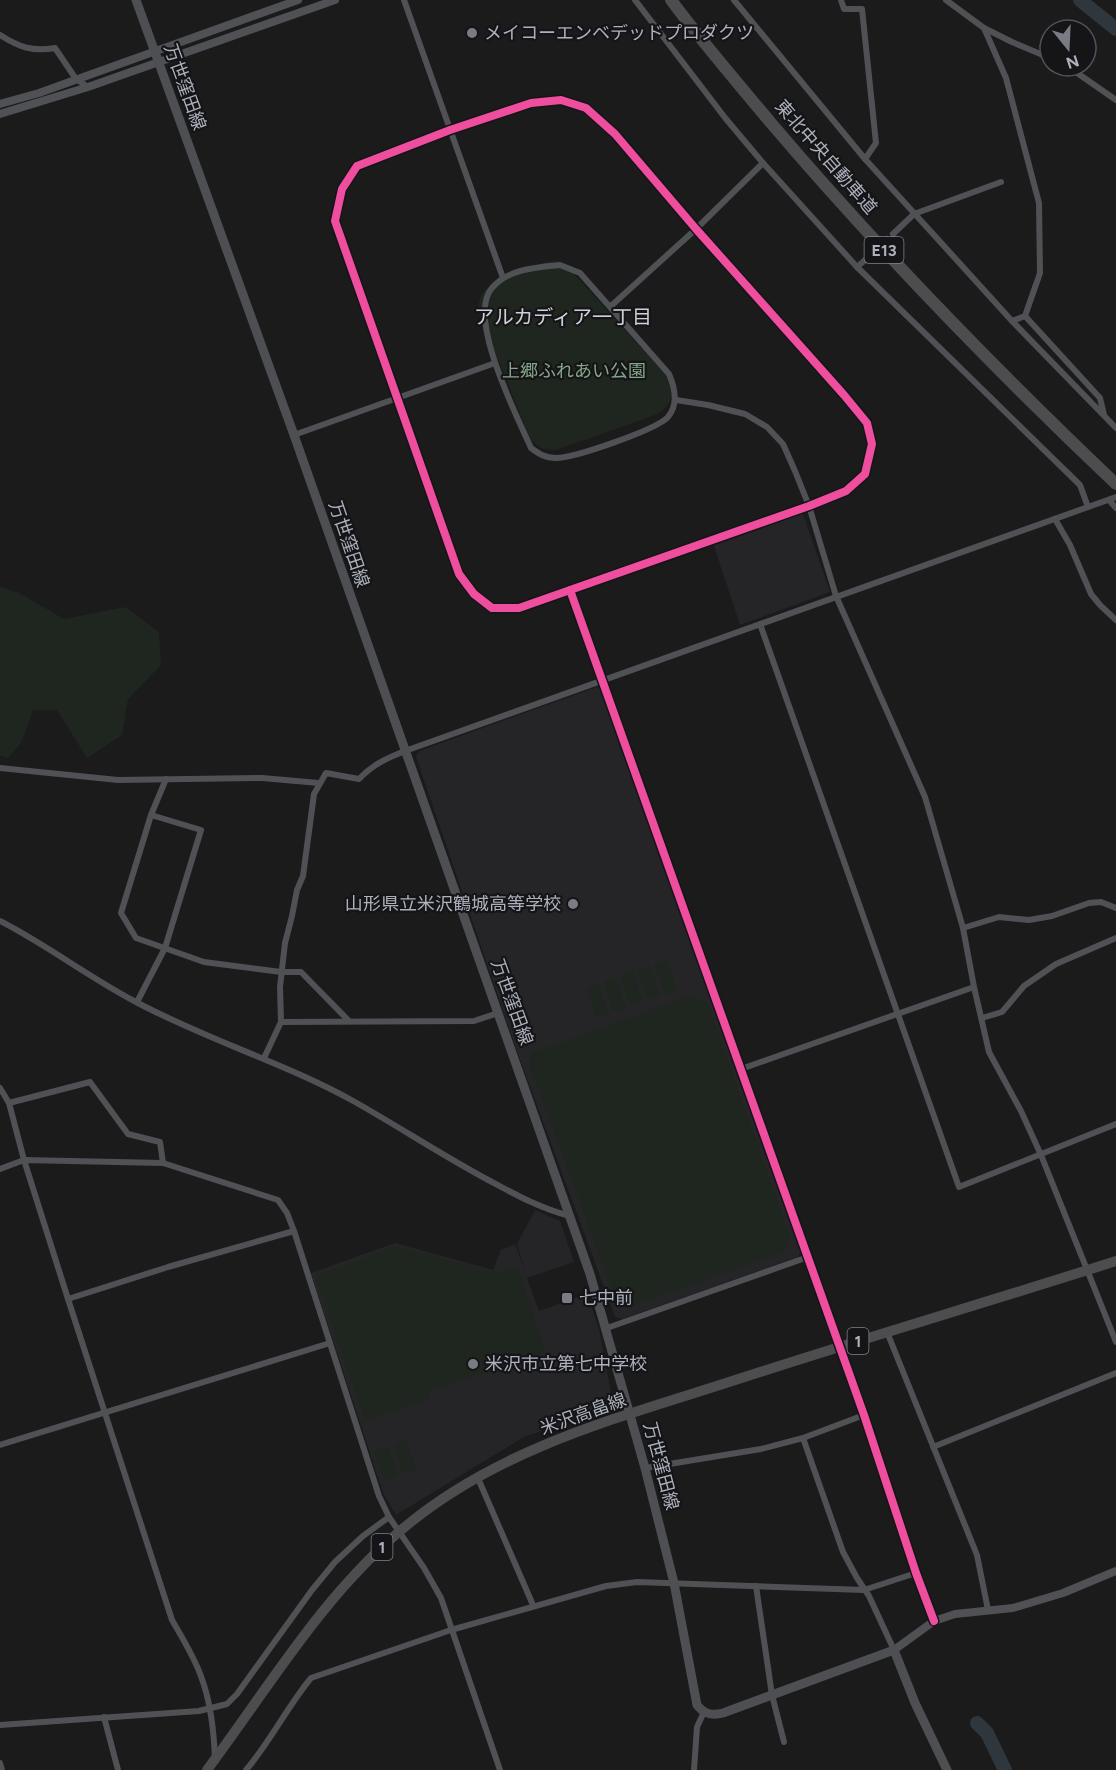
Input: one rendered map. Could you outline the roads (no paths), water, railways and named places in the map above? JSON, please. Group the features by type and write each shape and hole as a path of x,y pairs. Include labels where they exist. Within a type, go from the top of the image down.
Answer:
{"highway":[{"name":"東北中央自動車道","path":"670,0 797,153 926,296 1116,484"},
{"name":"東北中央自動車道","path":"679,0 739,74 879,234 1003,363 1116,473"}],"main road":[{"name":"万世窪田線","path":"136,0 294,435 571,1216 607,1328 645,1468 674,1583 697,1705 704,1712"},
{"name":"米沢高畠線","path":"207,1770 326,1607 369,1559 399,1531 477,1476 522,1454 630,1414 1116,1262"},
{"path":"704,1712 717,1715 894,1650 915,1703 947,1770"}],"street":[{"path":"0,104 76,80 298,0"},
{"path":"0,114 159,63 335,0"},
{"path":"404,0 504,278"},
{"path":"635,0 726,119 763,163 857,267 1080,485 1088,507"},
{"path":"734,0 865,159 914,214 1012,321 1116,428"},
{"path":"841,0 844,9 862,9 876,142 865,159"},
{"path":"946,0 984,28 1038,53"},
{"path":"984,28 1006,78 1039,203 1040,273 1025,316 1012,321"},
{"path":"0,34 22,48 41,51 55,48 76,80 88,87"},
{"path":"1086,78 1116,100"},
{"path":"561,100 586,108 615,134 867,423 872,444 865,474 846,491 809,506 519,608 492,608 474,594 459,574 335,221 342,189 357,166 450,130 531,104 561,100"},
{"path":"611,306 696,229 763,163"},
{"path":"893,234 914,214 1000,182"},
{"path":"857,267 872,254"},
{"path":"560,265 580,273 669,374 676,400 668,417 652,427 605,445 557,458 542,457 531,448 495,363 484,324 484,303 491,289 504,278 531,268 560,265"},
{"path":"1025,316 1100,398 1104,416"},
{"path":"294,435 495,363"},
{"path":"676,400 745,414 767,427 783,444 809,506 836,596 925,797 963,928 989,1052 1021,1111 1041,1155 1116,1342"},
{"path":"264,1058 281,1022 280,987 285,943 297,890 303,876 310,816 319,783 326,773 359,779 383,760 405,751 1116,497"},
{"path":"1109,500 1116,508"},
{"path":"1054,519 1070,545 1091,594 1116,620"},
{"path":"570,590 840,1347 934,1621"},
{"path":"760,624 959,1187 1116,1124"},
{"path":"0,768 118,780 262,778 319,783"},
{"path":"166,779 151,815 122,913 136,938 204,962 281,972 300,972 350,1022"},
{"path":"136,1002 165,948 201,830 151,815"},
{"path":"963,928 999,917 1029,920 1052,916 1089,903 1101,902 1116,908"},
{"path":"0,921 136,1002 264,1058 353,1102 449,1159 536,1205 571,1216"},
{"path":"982,1018 1002,1012 1024,986 1056,964 1116,938"},
{"path":"741,1069 974,987"},
{"path":"281,1022 474,1021 498,1013"},
{"path":"9,1103 90,1082 128,1134 160,1142 163,1163"},
{"path":"0,1088 9,1103 24,1161 172,1620 194,1658 203,1681 209,1708 215,1759"},
{"path":"0,1168 24,1161 163,1163 278,1200 287,1213 294,1231 379,1496 389,1517 424,1568 441,1598 500,1770"},
{"path":"68,1299 168,1267 294,1231"},
{"path":"607,1328 808,1257"},
{"path":"887,1332 977,1556 988,1610"},
{"path":"0,1445 330,1343"},
{"path":"933,1447 1116,1373"},
{"path":"645,1468 762,1449 803,1438 864,1415"},
{"path":"803,1438 843,1552 869,1596 894,1650 934,1621 955,1614 1013,1608 1063,1593 1116,1571"},
{"path":"477,1476 533,1605"},
{"path":"0,1725 199,1712 227,1704 237,1694 335,1562 363,1536 389,1517"},
{"path":"246,1770 311,1678 451,1630 533,1605 614,1584 637,1582 864,1590 916,1573"},
{"path":"756,1586 772,1695 784,1742"},
{"path":"694,1770 697,1727 704,1712"},
{"path":"104,1718 118,1770"},
{"path":"0,1763 3,1770"}],"waterway":[{"path":"1080,0 1116,29"},
{"path":"977,1723 987,1733 1005,1770"}],"tunnel":[{"path":"872,254 893,234"}],"place":[{"name":"メイコーエンベデッドプロダクツ","path":"472,33"},
{"name":"山形県立米沢鶴城高等学校","path":"573,904"},
{"name":"七中前","path":"567,1298"},
{"name":"米沢市立第七中学校","path":"473,1364"}],"district":[{"name":"アルカディア一丁目","path":"563,317"}],"park label":[{"name":"上郷ふれあい公園","path":"574,371"}]}
